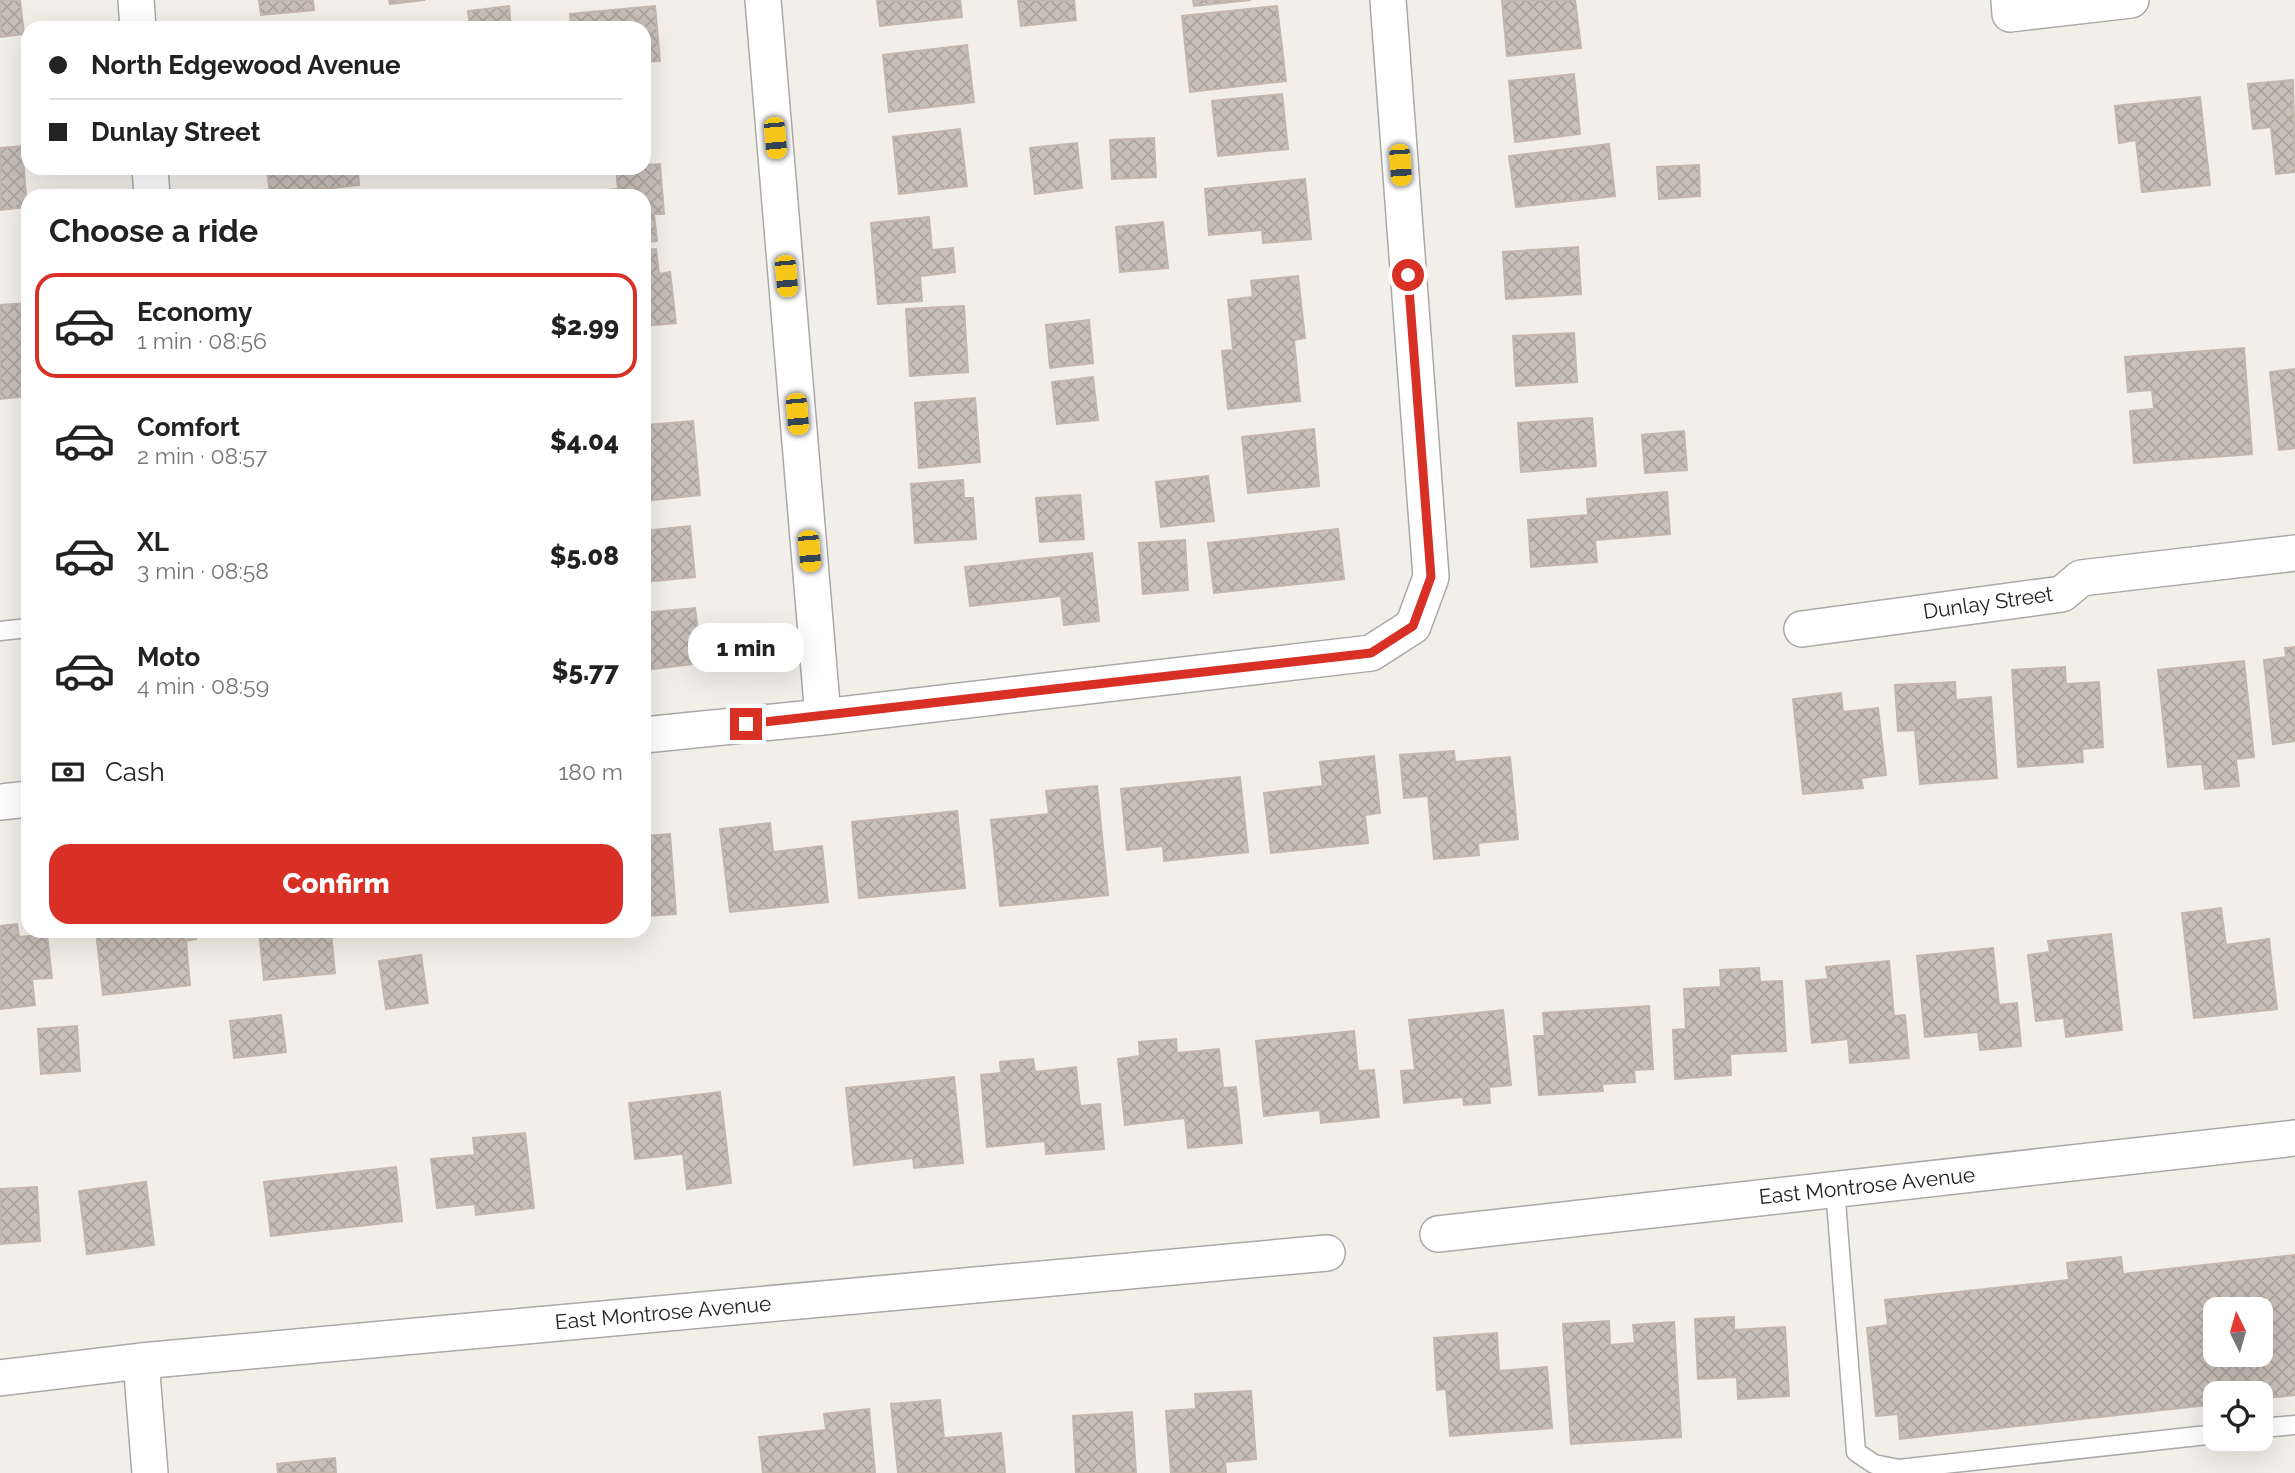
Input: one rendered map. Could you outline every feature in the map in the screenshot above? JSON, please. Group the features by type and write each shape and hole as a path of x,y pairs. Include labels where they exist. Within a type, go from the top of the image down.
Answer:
{"street":[{"path":"136,0 138,21"},
{"path":"763,0 822,717"},
{"path":"651,734 1371,653 1413,626 1431,577 1388,0"},
{"path":"2009,0 2010,14 2131,0"},
{"name":"Dunlay Street","path":"1802,629 2062,594 2081,578 2295,553"},
{"path":"0,802 21,800"},
{"name":"East Montrose Avenue","path":"1438,1234 2295,1138"},
{"name":"East Montrose Avenue","path":"0,1378 141,1361 1327,1253"},
{"path":"141,1361 150,1473"}],"lane":[{"path":"0,631 21,629"},
{"path":"1835,1189 1856,1452 1874,1464 1899,1469 2203,1435"},
{"path":"2273,1427 2295,1425"}],"building":[{"path":"0,0 20,0 21,34 0,37"},
{"path":"259,0 313,0 314,10 261,15"},
{"path":"389,0 425,0 390,4"},
{"path":"877,0 960,0 962,17 880,26"},
{"path":"1018,0 1074,0 1076,20 1021,26"},
{"path":"1193,0 1251,0 1194,6"},
{"path":"1502,0 1575,0 1581,48 1507,56"},
{"path":"509,6 510,21 469,21 468,11"},
{"path":"655,6 660,61 651,62 651,21 570,21 570,14"},
{"path":"1277,6 1286,81 1190,92 1182,16"},
{"path":"967,45 974,102 889,112 883,55"},
{"path":"1574,74 1580,134 1515,142 1509,81"},
{"path":"2293,80 2295,172 2276,174 2271,127 2253,129 2248,84"},
{"path":"1282,94 1288,149 1218,156 1212,101"},
{"path":"2200,97 2210,185 2142,192 2136,140 2119,143 2115,106"},
{"path":"960,129 967,186 899,194 893,137"},
{"path":"1154,138 1156,177 1112,179 1110,140"},
{"path":"1077,143 1082,188 1035,194 1030,148"},
{"path":"1609,144 1615,196 1516,207 1509,156"},
{"path":"21,146 21,175 24,175 26,189 21,189 21,208 0,210 0,148"},
{"path":"660,164 664,214 654,214 657,241 651,241 651,189 618,189 617,175 651,175 651,165"},
{"path":"1699,165 1700,196 1659,199 1657,167"},
{"path":"268,175 358,175 359,185 323,189 269,189"},
{"path":"1305,179 1311,239 1263,243 1262,230 1209,235 1205,189"},
{"path":"929,217 932,250 953,248 955,272 920,276 922,301 878,304 871,223"},
{"path":"1163,222 1168,268 1120,272 1116,227"},
{"path":"1578,247 1581,294 1506,299 1503,252"},
{"path":"651,249 656,249 659,274 670,272 676,323 651,325"},
{"path":"1298,276 1305,338 1294,340 1300,401 1228,409 1222,351 1233,350 1228,300 1253,297 1251,281"},
{"path":"21,304 21,397 0,399 0,305"},
{"path":"964,306 968,372 910,376 906,309"},
{"path":"1089,320 1093,363 1050,368 1046,325"},
{"path":"1574,333 1577,382 1516,386 1513,336"},
{"path":"2244,348 2252,454 2134,463 2130,411 2154,409 2152,390 2128,392 2125,357"},
{"path":"2295,369 2295,448 2279,450 2270,372"},
{"path":"1093,377 1098,420 1057,424 1052,382"},
{"path":"975,398 980,462 919,468 915,403"},
{"path":"1592,418 1596,466 1521,472 1518,423"},
{"path":"693,421 700,495 651,500 651,425"},
{"path":"1314,429 1319,486 1248,493 1242,437"},
{"path":"1684,431 1687,470 1645,473 1642,435"},
{"path":"1208,476 1214,521 1161,527 1156,482"},
{"path":"963,480 964,498 973,498 976,539 915,543 911,484"},
{"path":"1667,492 1670,534 1595,540 1597,562 1531,567 1528,520 1588,515 1587,499"},
{"path":"1080,495 1084,539 1040,542 1036,498"},
{"path":"690,526 695,577 651,581 651,530"},
{"path":"1338,529 1344,579 1214,593 1208,543"},
{"path":"1185,540 1188,590 1143,594 1139,543"},
{"path":"1092,553 1099,621 1064,625 1061,596 970,606 965,567"},
{"path":"695,608 702,663 651,669 651,612"},
{"path":"2295,647 2295,741 2273,744 2264,660 2286,657 2285,648"},
{"path":"2244,661 2254,757 2236,759 2239,786 2205,789 2202,764 2168,767 2158,670"},
{"path":"2065,667 2066,684 2099,682 2103,747 2082,749 2083,762 2018,767 2012,670"},
{"path":"1955,682 1956,700 1991,697 1997,778 1920,784 1915,730 1898,731 1895,685"},
{"path":"1841,693 1843,712 1878,708 1886,775 1861,778 1863,788 1803,794 1793,699"},
{"path":"1454,751 1455,762 1510,757 1518,839 1478,843 1479,855 1434,859 1428,796 1404,798 1400,755"},
{"path":"1374,756 1380,813 1365,815 1368,843 1271,853 1264,793 1323,786 1320,762"},
{"path":"1240,777 1248,852 1164,861 1163,846 1127,850 1121,789"},
{"path":"1097,786 1108,895 1000,906 991,820 1049,814 1046,791"},
{"path":"957,811 965,888 859,898 852,822"},
{"path":"770,823 773,852 822,846 828,902 730,912 720,829"},
{"path":"670,834 676,914 651,916 651,835"},
{"path":"2221,908 2226,945 2269,939 2277,1009 2194,1018 2182,913"},
{"path":"17,924 21,938 47,938 52,978 32,979 35,1005 0,1009 0,926"},
{"path":"2111,934 2122,1030 2066,1037 2064,1018 2036,1021 2028,955 2050,952 2048,941"},
{"path":"97,938 196,938 186,941 190,985 103,995"},
{"path":"260,938 332,938 335,973 264,980"},
{"path":"1993,948 1999,1005 2017,1003 2021,1046 1980,1050 1978,1032 1925,1037 1917,956"},
{"path":"421,955 428,1003 386,1009 379,961"},
{"path":"1889,961 1894,1016 1905,1015 1909,1058 1850,1063 1848,1039 1812,1043 1806,981 1828,979 1826,967"},
{"path":"1759,968 1760,982 1782,981 1786,1051 1730,1054 1731,1075 1675,1079 1673,1030 1686,1029 1684,989 1721,987 1720,970"},
{"path":"1649,1006 1653,1069 1634,1070 1635,1082 1602,1084 1603,1091 1539,1095 1534,1036 1545,1036 1543,1013"},
{"path":"1503,1010 1511,1085 1489,1087 1490,1103 1464,1105 1463,1097 1404,1103 1401,1071 1415,1070 1409,1020"},
{"path":"281,1015 286,1052 234,1058 230,1021"},
{"path":"77,1026 80,1071 41,1074 38,1029"},
{"path":"1354,1031 1358,1071 1374,1070 1379,1117 1321,1123 1320,1110 1264,1116 1256,1041"},
{"path":"1176,1039 1177,1053 1219,1049 1223,1088 1236,1087 1242,1143 1188,1148 1185,1118 1125,1125 1118,1059 1140,1056 1139,1042"},
{"path":"1033,1059 1035,1072 1076,1067 1080,1106 1100,1104 1104,1149 1046,1154 1045,1141 987,1147 981,1075 1001,1073 1000,1062"},
{"path":"954,1077 963,1163 914,1168 913,1158 854,1165 846,1088"},
{"path":"720,1092 731,1183 687,1189 683,1154 635,1159 629,1103"},
{"path":"525,1133 534,1208 476,1215 475,1204 437,1208 431,1159 475,1155 473,1138"},
{"path":"396,1167 402,1221 271,1236 264,1182"},
{"path":"146,1182 154,1245 87,1254 79,1191"},
{"path":"37,1187 40,1241 0,1244 0,1189"},
{"path":"2295,1255 2295,1395 2273,1398 2273,1381 2203,1381 2203,1405 1900,1439 1898,1414 1876,1416 1867,1328 1888,1325 1885,1300 2069,1280 2067,1263 2121,1257 2123,1274"},
{"path":"1734,1317 1734,1330 1785,1327 1789,1396 1738,1399 1737,1377 1698,1379 1695,1319"},
{"path":"1609,1321 1610,1345 1635,1343 1633,1325 1674,1322 1681,1437 1571,1444 1563,1324"},
{"path":"1497,1333 1499,1371 1547,1367 1552,1428 1450,1436 1446,1389 1437,1390 1434,1338"},
{"path":"1251,1391 1256,1459 1225,1462 1226,1473 1171,1473 1166,1411 1196,1409 1195,1394"},
{"path":"940,1400 944,1438 1001,1433 1005,1473 898,1473 891,1404"},
{"path":"869,1409 875,1473 763,1473 759,1437 826,1430 824,1414"},
{"path":"1132,1412 1136,1473 1076,1473 1073,1416"},
{"path":"335,1458 336,1473 278,1473 277,1464"}],"route":[{"path":"746,724 1371,653 1413,626 1431,577 1408,275"}]}
